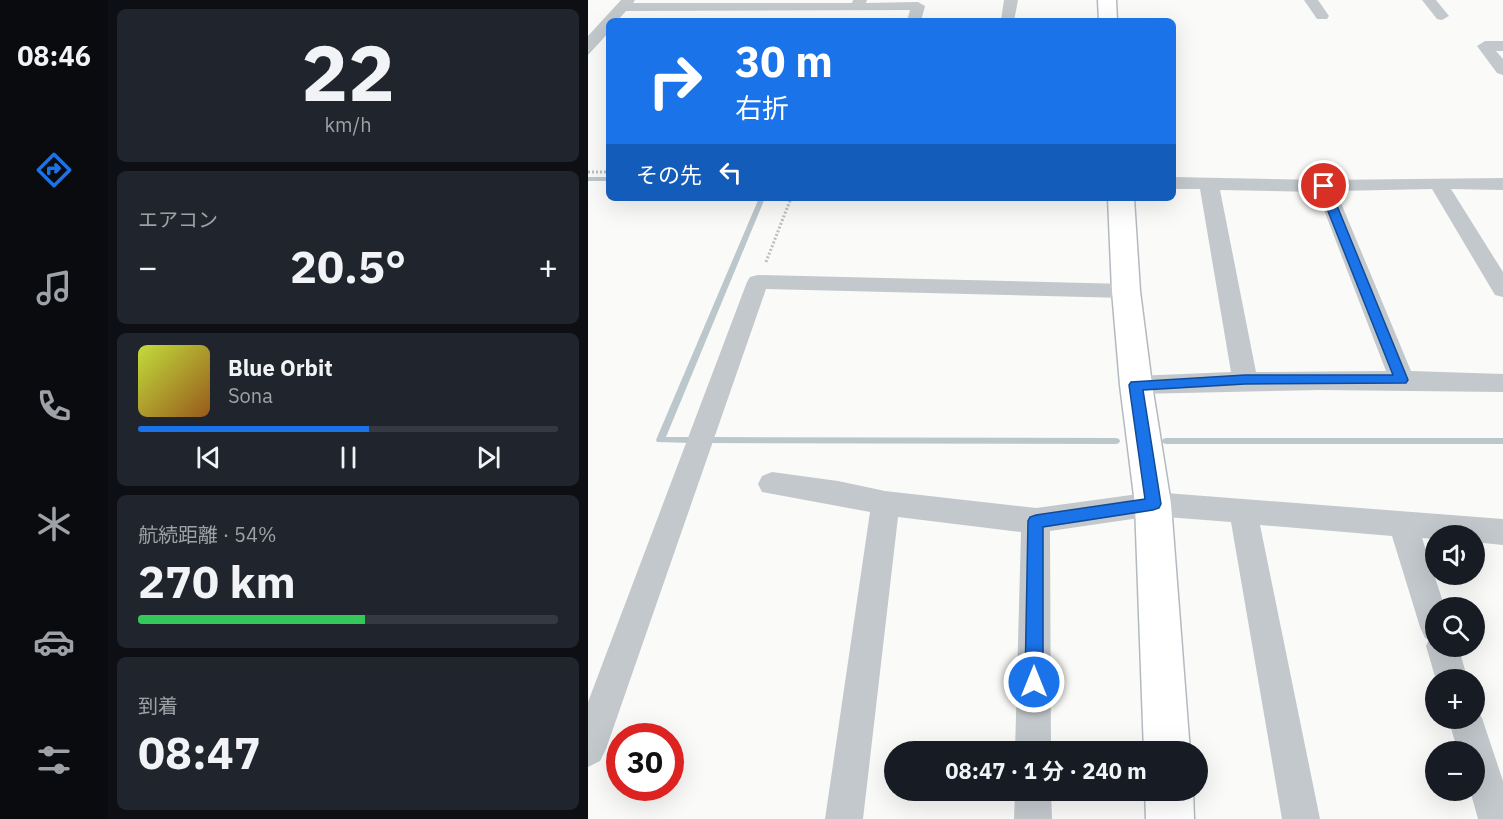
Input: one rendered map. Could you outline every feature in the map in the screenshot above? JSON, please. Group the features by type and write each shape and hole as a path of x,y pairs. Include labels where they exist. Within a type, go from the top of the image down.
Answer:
{"street":[{"path":"1008,18 1011,0"},
{"path":"1107,0 1108,18"},
{"path":"1311,0 1322,16"},
{"path":"1429,0 1442,16"},
{"path":"614,18 626,5 859,3 918,6 915,18"},
{"path":"588,45 606,26"},
{"path":"1503,46 1485,46 1503,70"},
{"path":"1176,183 1324,186 1503,184"},
{"path":"1438,183 1503,290"},
{"path":"1209,184 1245,380"},
{"path":"1324,186 1402,380"},
{"path":"1121,201 1126,291 1136,385 1153,504 1166,741"},
{"path":"588,749 758,282 1126,291"},
{"path":"1136,385 1245,380 1402,380 1503,383"},
{"path":"772,484 838,493 885,504 1036,521 1153,504 1503,532"},
{"path":"844,819 885,504"},
{"path":"1243,512 1301,819"},
{"path":"1034,741 1036,521"},
{"path":"1402,525 1426,597"},
{"path":"1468,729 1497,819"},
{"path":"1033,801 1033,819"},
{"path":"1169,801 1170,819"}],"path":[{"path":"588,172 606,172"},
{"path":"758,282 790,201"}],"waterway":[{"path":"588,54 606,33"},
{"path":"588,179 606,179"},
{"path":"692,440 660,440 761,201"},
{"path":"707,440 1116,441"},
{"path":"1166,441 1503,441"}],"route":[{"path":"1034,682 1036,521 1153,504 1136,385 1245,380 1402,380 1324,186"}]}
